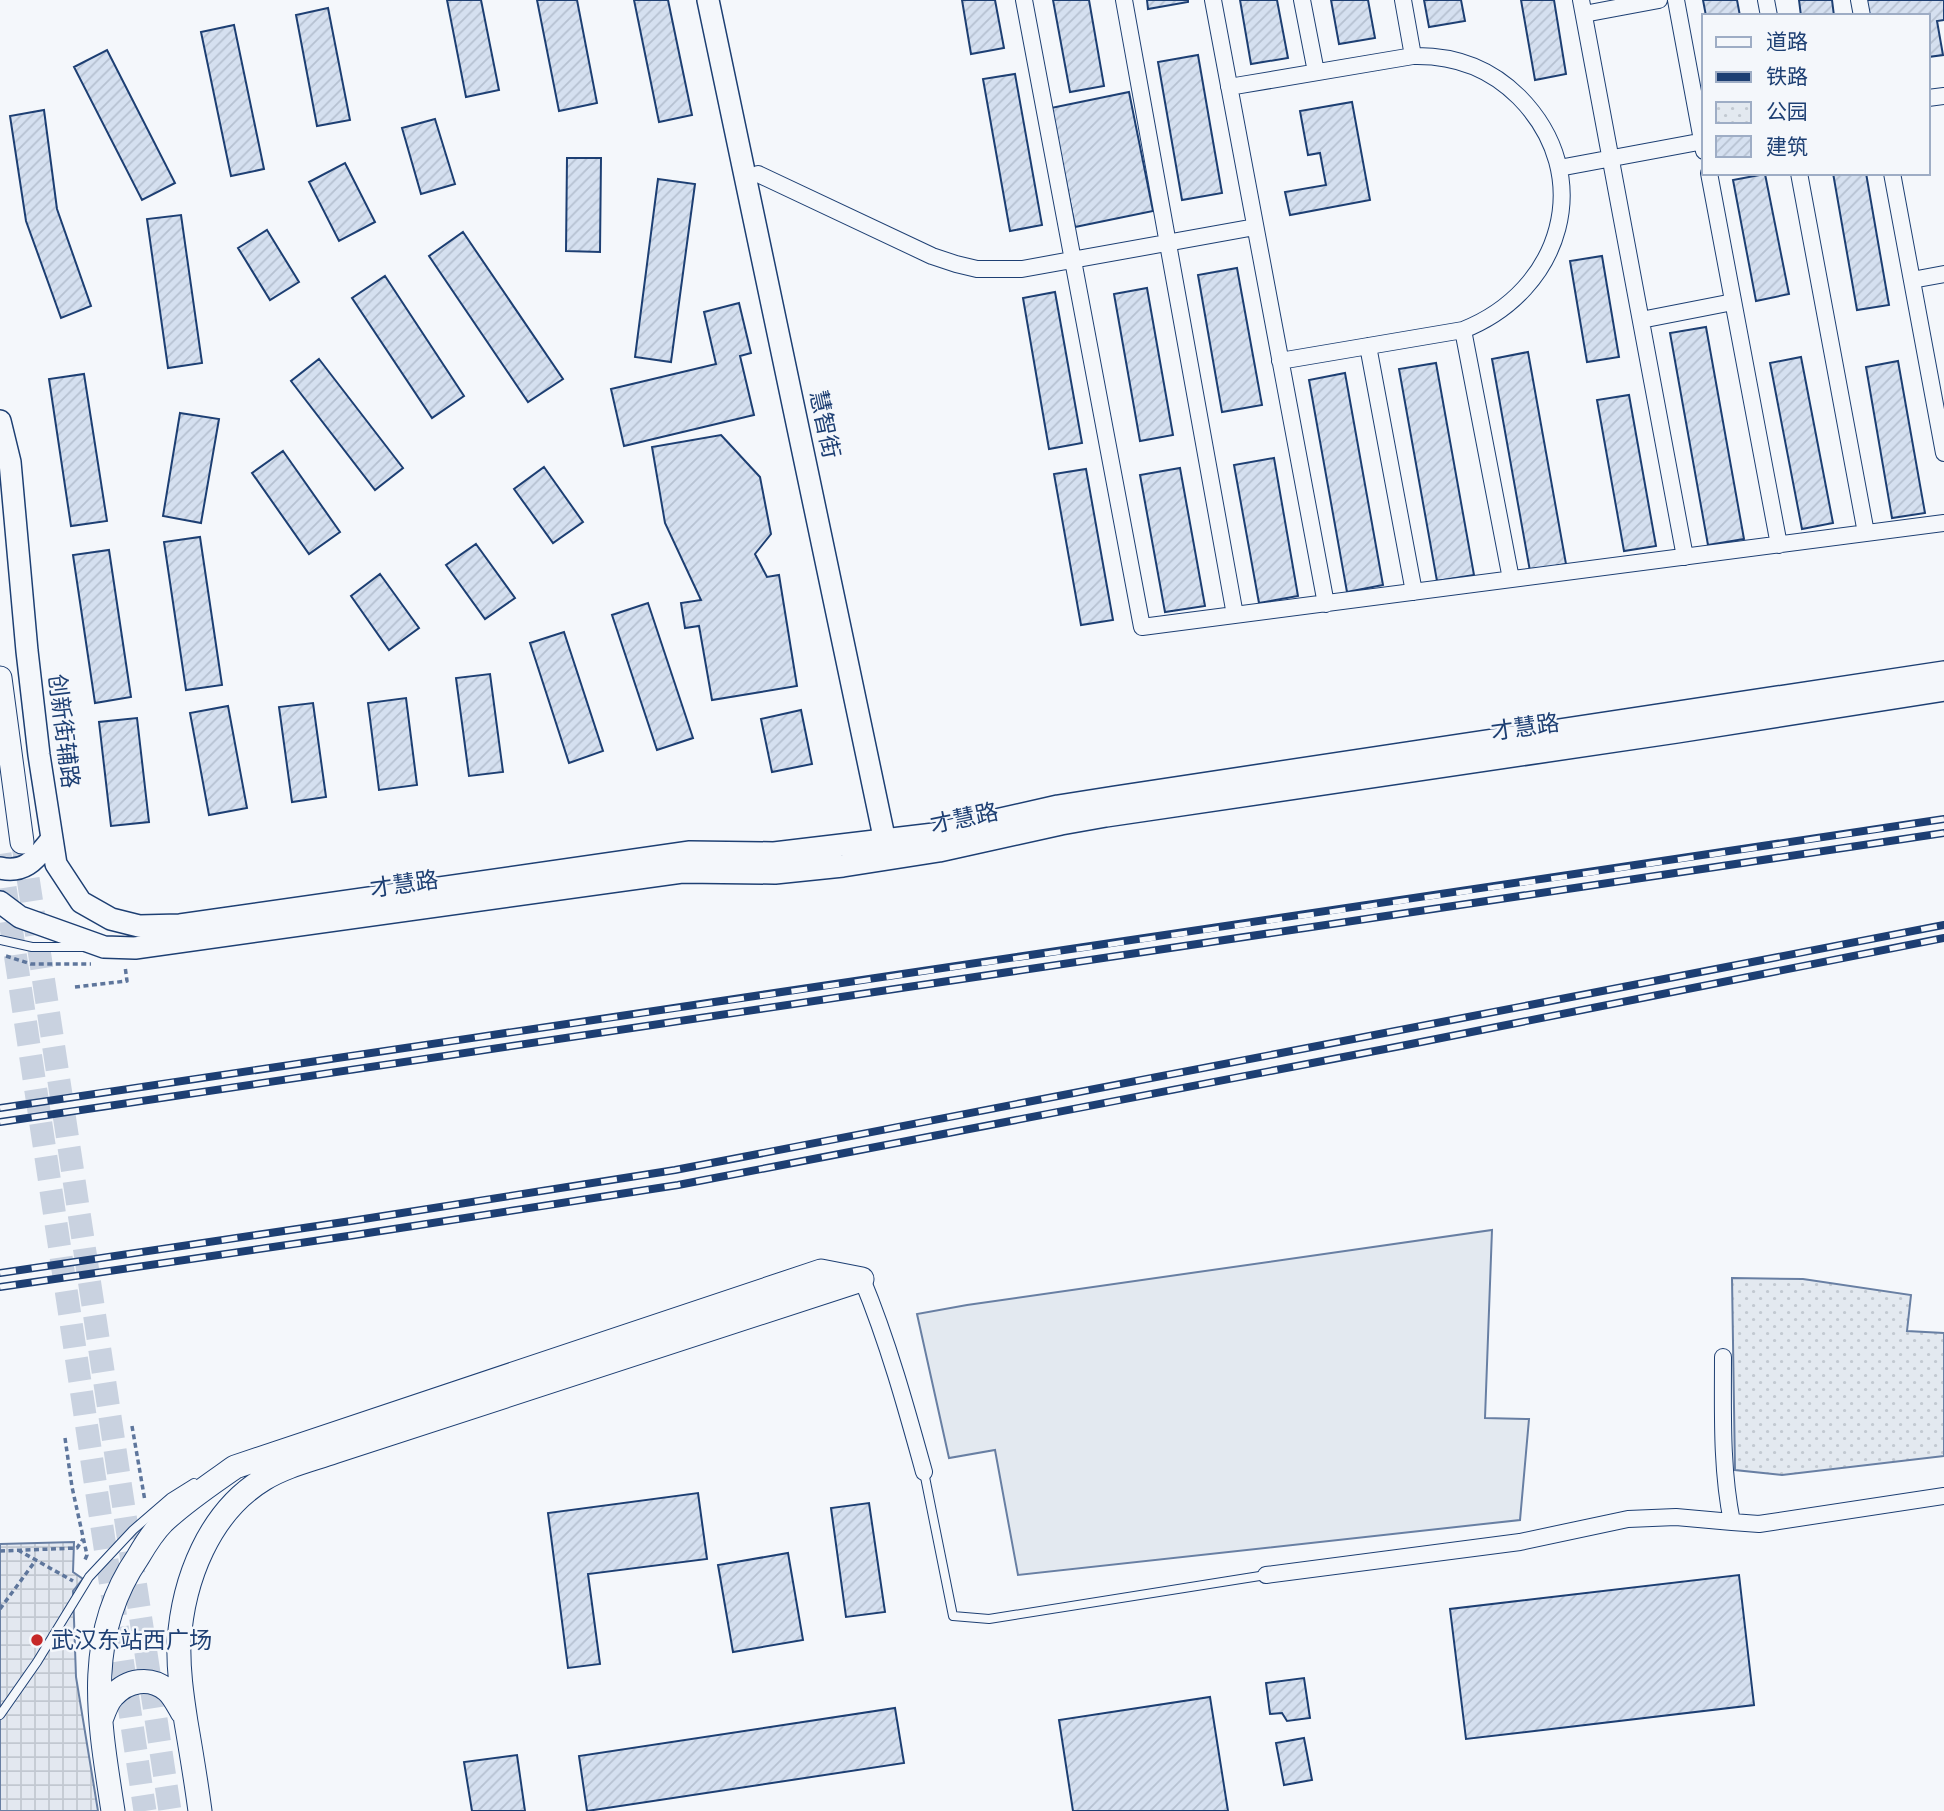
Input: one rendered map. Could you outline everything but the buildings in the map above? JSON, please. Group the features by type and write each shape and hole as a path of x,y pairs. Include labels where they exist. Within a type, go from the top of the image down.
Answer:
{"main road":[{"path":"0,678 22,842"},
{"path":"110,1809 98,1701 98,1671 102,1642 120,1586 131,1565 161,1524 236,1466 821,1272 862,1279"},
{"path":"200,1811 181,1684 179,1643 183,1613 191,1578 202,1549 234,1503 251,1488 287,1469 347,1448 862,1279"},
{"path":"101,1720 111,1698 121,1688 135,1681 154,1682 168,1691 186,1718"}],"street":[{"name":"慧智街","path":"708,0 894,848"},
{"name":"慧智街","path":"720,0 758,174 894,848"},
{"path":"1024,0 1142,627 1944,523"},
{"path":"1124,0 1235,615"},
{"path":"1213,0 1326,604"},
{"path":"1302,0 1316,72"},
{"path":"1403,0 1413,56"},
{"path":"1660,0 1583,7 1685,557"},
{"path":"1676,0 1702,134"},
{"path":"1229,87 1413,56 1459,60 1487,72 1510,88 1530,108 1555,150 1559,168 1561,212 1553,242 1540,269 1501,310 1483,322 1463,330 1280,361"},
{"path":"1559,168 1702,144"},
{"path":"758,174 909,246 956,264 978,269 1022,269 1255,227"},
{"path":"1709,175 1779,545"},
{"path":"1799,175 1866,533"},
{"path":"1892,175 1944,453"},
{"path":"1912,279 1944,274"},
{"path":"1641,320 1733,302"},
{"path":"1463,330 1511,579"},
{"path":"1368,346 1414,592"},
{"name":"创新街辅路","path":"0,421 10,462 29,664 51,840"},
{"name":"才慧路","path":"0,902 10,914 101,955 149,946 682,873 775,873 894,848 934,834 1058,806 1944,672"},
{"name":"才慧路","path":"51,840 56,864 81,902 111,919 139,926 180,925 690,852 774,853 894,848 939,851 1106,816 1944,690"},
{"path":"0,868 11,871 33,862 51,840"},
{"path":"862,1279 881,1325 902,1390 924,1472"},
{"path":"1723,1357 1723,1438 1732,1522"},
{"path":"1266,1575 1520,1542 1628,1519 1676,1517 1759,1524 1944,1496"}],"lane":[{"path":"0,940 32,947 101,955"},
{"path":"0,1715 37,1662 89,1577 133,1530 170,1498 198,1480 236,1466"},
{"path":"924,1472 953,1616 989,1619 1266,1575"}],"path":[{"path":"0,955 31,964 101,955"},
{"path":"75,987 127,981 124,964"},
{"path":"132,1426 145,1501"},
{"path":"65,1438 72,1487 87,1555"},
{"path":"0,1551 77,1548 83,1539"},
{"path":"18,1550 74,1581"},
{"path":"0,1609 36,1560"}],"green space":[{"path":"1492,1230 1485,1418 1529,1419 1520,1520 1018,1575 995,1450 949,1458 917,1314"},
{"path":"1732,1278 1803,1279 1911,1295 1907,1331 1944,1333 1944,1456 1782,1475 1735,1470"}],"shaded area":[{"name":"武汉东站西广场","path":"74,1542 73,1572 83,1579 73,1591 76,1677 98,1811 0,1811 0,1544"}],"tunnel":[{"path":"23,845 170,1811"},
{"path":"0,854 145,1811"}],"railway":[{"path":"0,1108 1944,819"},
{"path":"0,1122 1944,833"},
{"path":"0,1273 675,1170 1944,925"},
{"path":"0,1287 678,1185 1944,938"}],"place":[{"name":"武汉东站西广场","path":"37,1640"}]}
